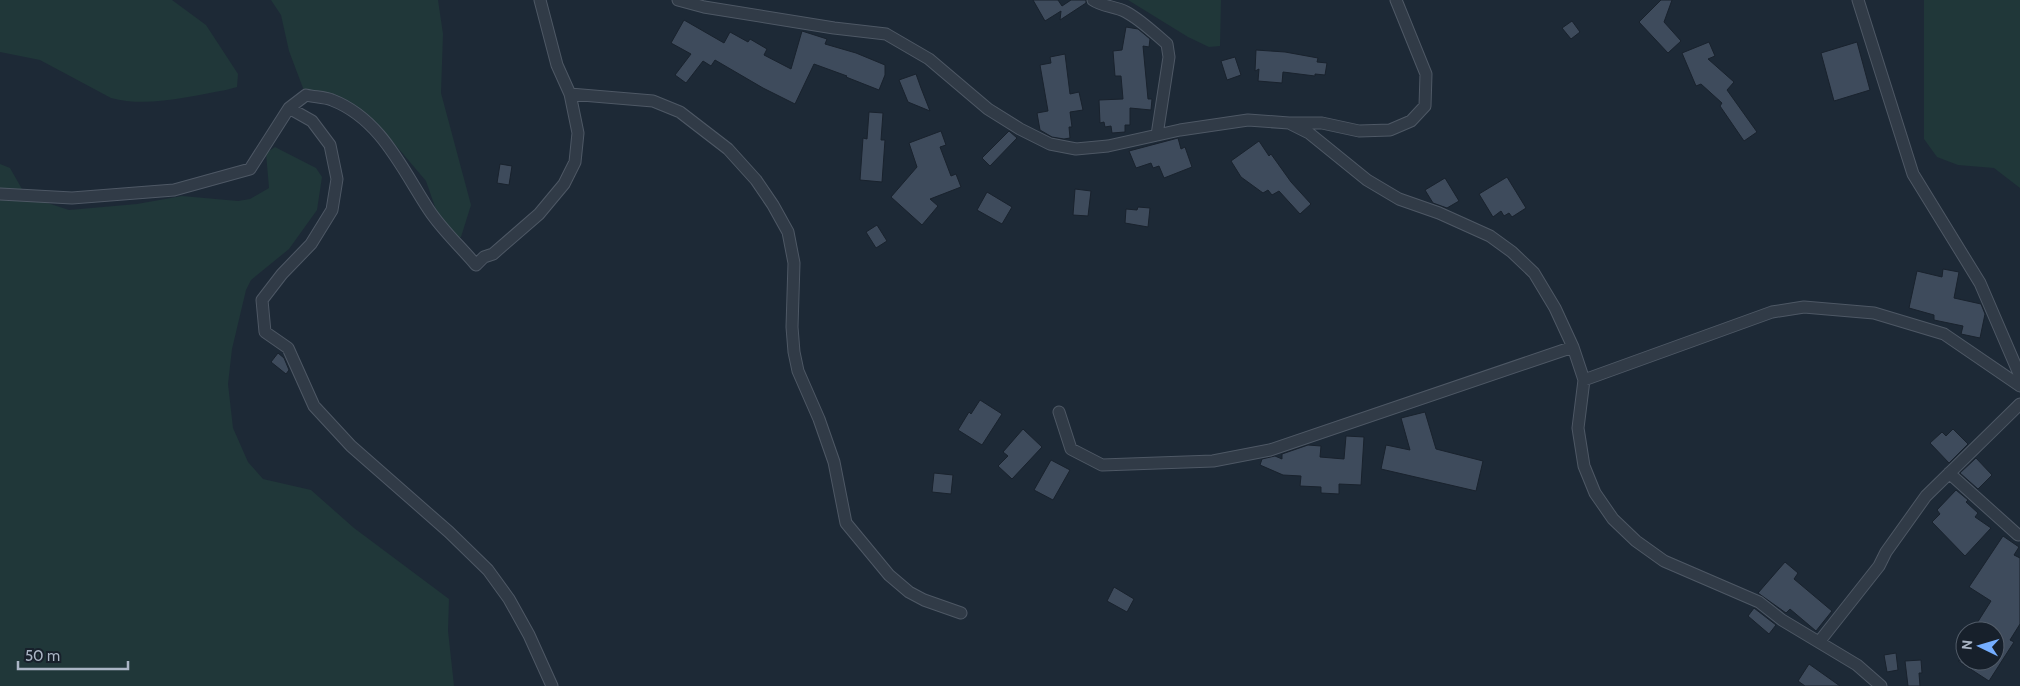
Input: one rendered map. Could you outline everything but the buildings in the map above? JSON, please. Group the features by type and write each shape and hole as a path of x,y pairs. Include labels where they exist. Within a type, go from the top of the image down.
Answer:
{"street":[{"path":"0,194 72,198 174,190 250,169 289,108 306,95 331,99 354,111 371,125 396,156 430,211 476,265 484,258 493,254 539,214 564,184 575,162 578,133 570,94 557,65 540,0"},
{"path":"678,0 704,7 834,28 886,34 929,59 988,109 1020,129 1050,144 1076,149 1108,146 1157,135 1248,120 1322,123 1360,131 1390,130 1411,121 1425,106 1426,74 1396,0"},
{"path":"1093,0 1099,4 1125,11 1167,44 1168,57 1157,135"},
{"path":"1858,0 1913,174 1980,283 2020,376"},
{"path":"570,94 653,101 680,112 728,149 756,180 788,232 794,262 792,327 794,352 798,371 819,419 834,462 846,523 890,575 909,592 924,600 961,613"},
{"path":"289,108 312,121 330,145 337,179 332,210 311,244 282,274 262,300 265,332 288,348 314,406 351,446 449,532 488,570 509,599 529,635 552,686"},
{"path":"1289,123 1309,134 1367,180 1399,199 1439,213 1490,236 1512,252 1534,273 1555,308 1573,347 1584,380 1578,428 1584,466 1595,493 1613,520 1636,541 1664,561 1759,602 1782,620 1857,665 1882,686"},
{"path":"1584,380 1772,312 1804,307 1874,313 1944,334 2020,386"},
{"path":"1059,412 1071,449 1102,464 1213,461 1270,450 1573,347"},
{"path":"1819,642 1879,566 1886,552 1926,496 2020,404"},
{"path":"1949,473 2018,535"}],"green space":[{"path":"0,0 172,0 206,25 238,74 237,87 169,100 140,102 111,98 40,60 0,52"},
{"path":"271,0 438,0 443,34 441,93 471,205 461,237 450,237 442,227 426,181 387,135 337,105 306,96 289,51 281,15"},
{"path":"1128,0 1221,0 1220,46 1209,47 1188,37"},
{"path":"1924,0 2020,0 2020,188 1994,168 1958,165 1937,157 1924,139"},
{"path":"275,147 316,168 322,177 317,210 289,249 251,280 246,290 232,349 228,384 233,428 248,462 263,479 311,490 354,528 449,599 448,631 454,686 0,686 0,164 10,168 26,196 69,210 137,204 182,196 238,201 250,199 269,188 266,153"}]}
